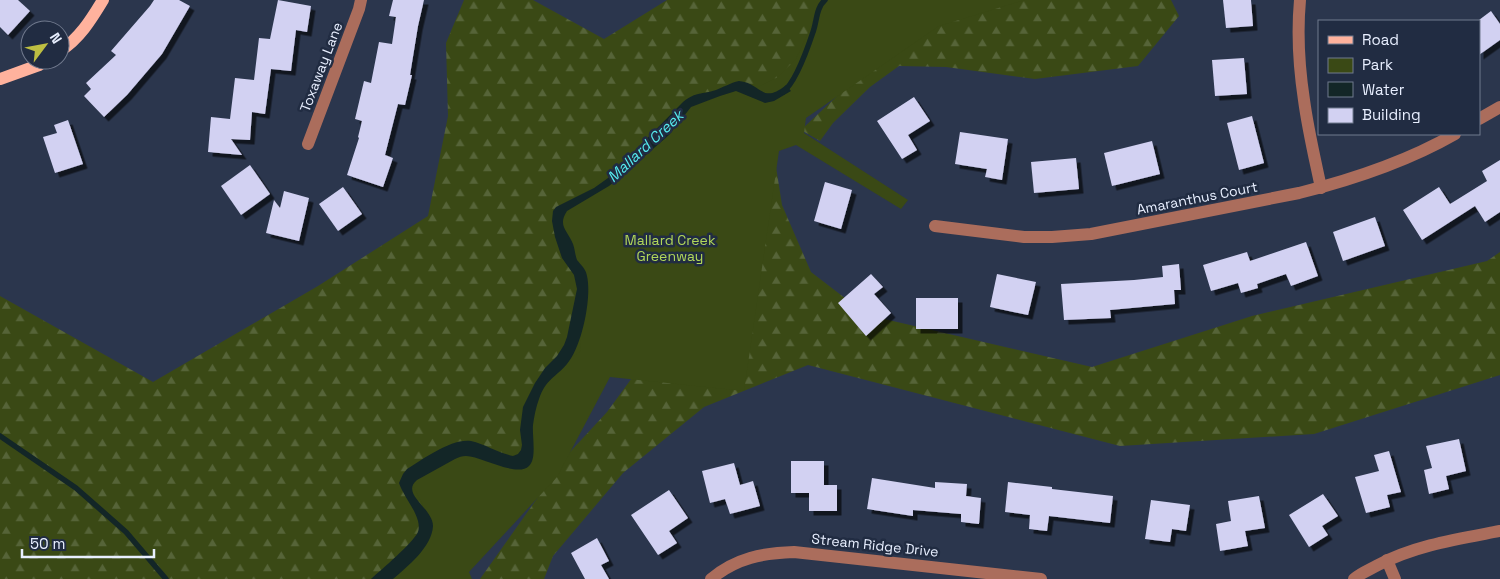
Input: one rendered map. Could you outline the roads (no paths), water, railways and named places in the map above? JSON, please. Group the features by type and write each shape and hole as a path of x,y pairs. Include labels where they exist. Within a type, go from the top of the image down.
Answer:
{"main road":[{"path":"70,44 87,25 103,0"},
{"path":"0,79 25,70"}],"street":[{"name":"Toxaway Lane","path":"308,144 361,0"},
{"path":"1300,0 1298,40 1302,85 1321,188"},
{"path":"1480,119 1500,107"},
{"name":"Amaranthus Court","path":"934,226 1024,237 1090,234 1321,188 1363,175 1403,159 1453,135"},
{"path":"1354,579 1387,560 1418,548 1500,531"},
{"name":"Stream Ridge Drive","path":"711,579 732,564 746,559 770,553 794,552 998,577 1041,579"},
{"path":"1387,560 1395,579"}],"water":[{"path":"739,81 752,85 766,93 778,91 786,85 791,91 774,101 765,103 736,91 691,107 669,135 623,175 609,186 567,211 564,216 563,225 573,244 577,260 587,276 587,309 581,334 572,356 567,364 548,383 539,399 533,425 534,453 531,463 523,469 516,470 473,457 463,456 417,480 413,485 412,491 432,519 432,534 418,556 393,579 371,579 403,550 418,532 419,524 416,516 399,483 407,469 438,450 463,441 476,442 513,456 521,450 520,430 523,407 535,383 564,345 577,289 574,275 562,258 555,237 552,221 553,211 556,207 594,188 608,178 683,102 696,95"}],"waterway":[{"name":"Mallard Creek","path":"783,92 792,81 801,64 813,32 818,11 825,0"},
{"path":"0,436 76,488 126,532 166,579"}],"park label":[{"name":"Mallard Creek Greenway","path":"670,248"}]}
